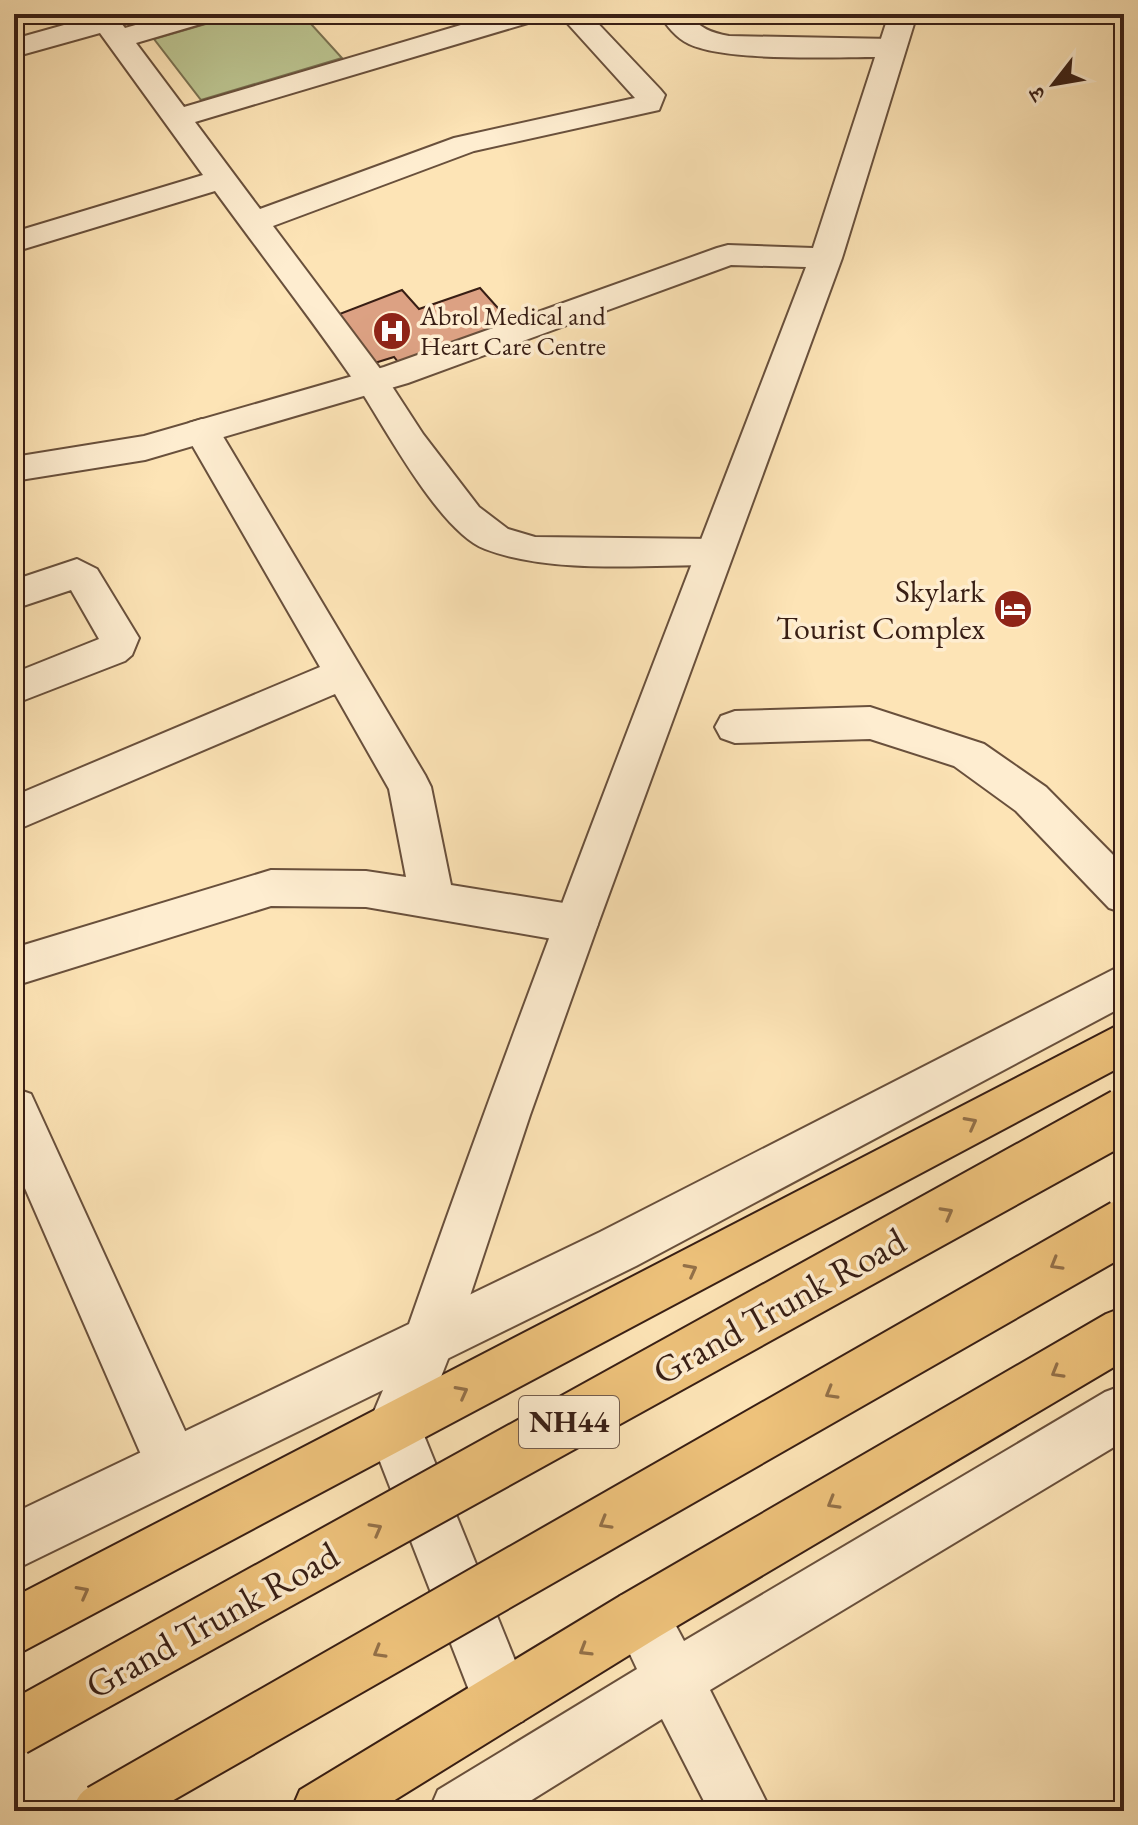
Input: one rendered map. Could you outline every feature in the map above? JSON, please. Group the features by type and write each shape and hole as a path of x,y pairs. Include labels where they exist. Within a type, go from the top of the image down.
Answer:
{"highway":[{"path":"14,1628 1124,1042"},
{"name":"Grand Trunk Road","path":"14,1729 1124,1115"},
{"path":"101,1811 1124,1226"},
{"path":"321,1811 640,1616 1124,1332"}],"street":[{"path":"14,48 109,25 204,14"},
{"path":"177,118 528,14"},
{"path":"254,222 465,144 649,104 650,95 573,14"},
{"path":"502,1700 394,1428 429,1341 506,1115 576,924 826,258 897,31 729,45 701,39 678,24 673,14"},
{"path":"109,25 372,382 410,443 466,516 495,539 535,550 715,552"},
{"path":"14,242 223,179"},
{"path":"14,469 145,448 372,382 728,255 826,258"},
{"path":"202,431 410,787 432,900"},
{"path":"14,595 77,573 84,579 119,638 118,645 111,651 14,689"},
{"path":"14,814 343,674"},
{"path":"735,727 870,723 969,755 1031,799 1124,895"},
{"path":"14,967 271,888 366,889 576,924"},
{"path":"14,1542 618,1249 1124,984"},
{"path":"14,1109 172,1463"},
{"path":"459,1811 1124,1411"},
{"path":"640,1616 741,1811"}],"green space":[{"path":"240,14 302,14 342,58 201,100 154,39"}],"building":[{"path":"480,288 514,326 402,367 394,357 365,366 337,315 402,290 419,309"}],"place":[{"name":"Abrol Medical and Heart Care Centre","path":"392,331"},
{"name":"Skylark Tourist Complex","path":"1013,609"}]}
